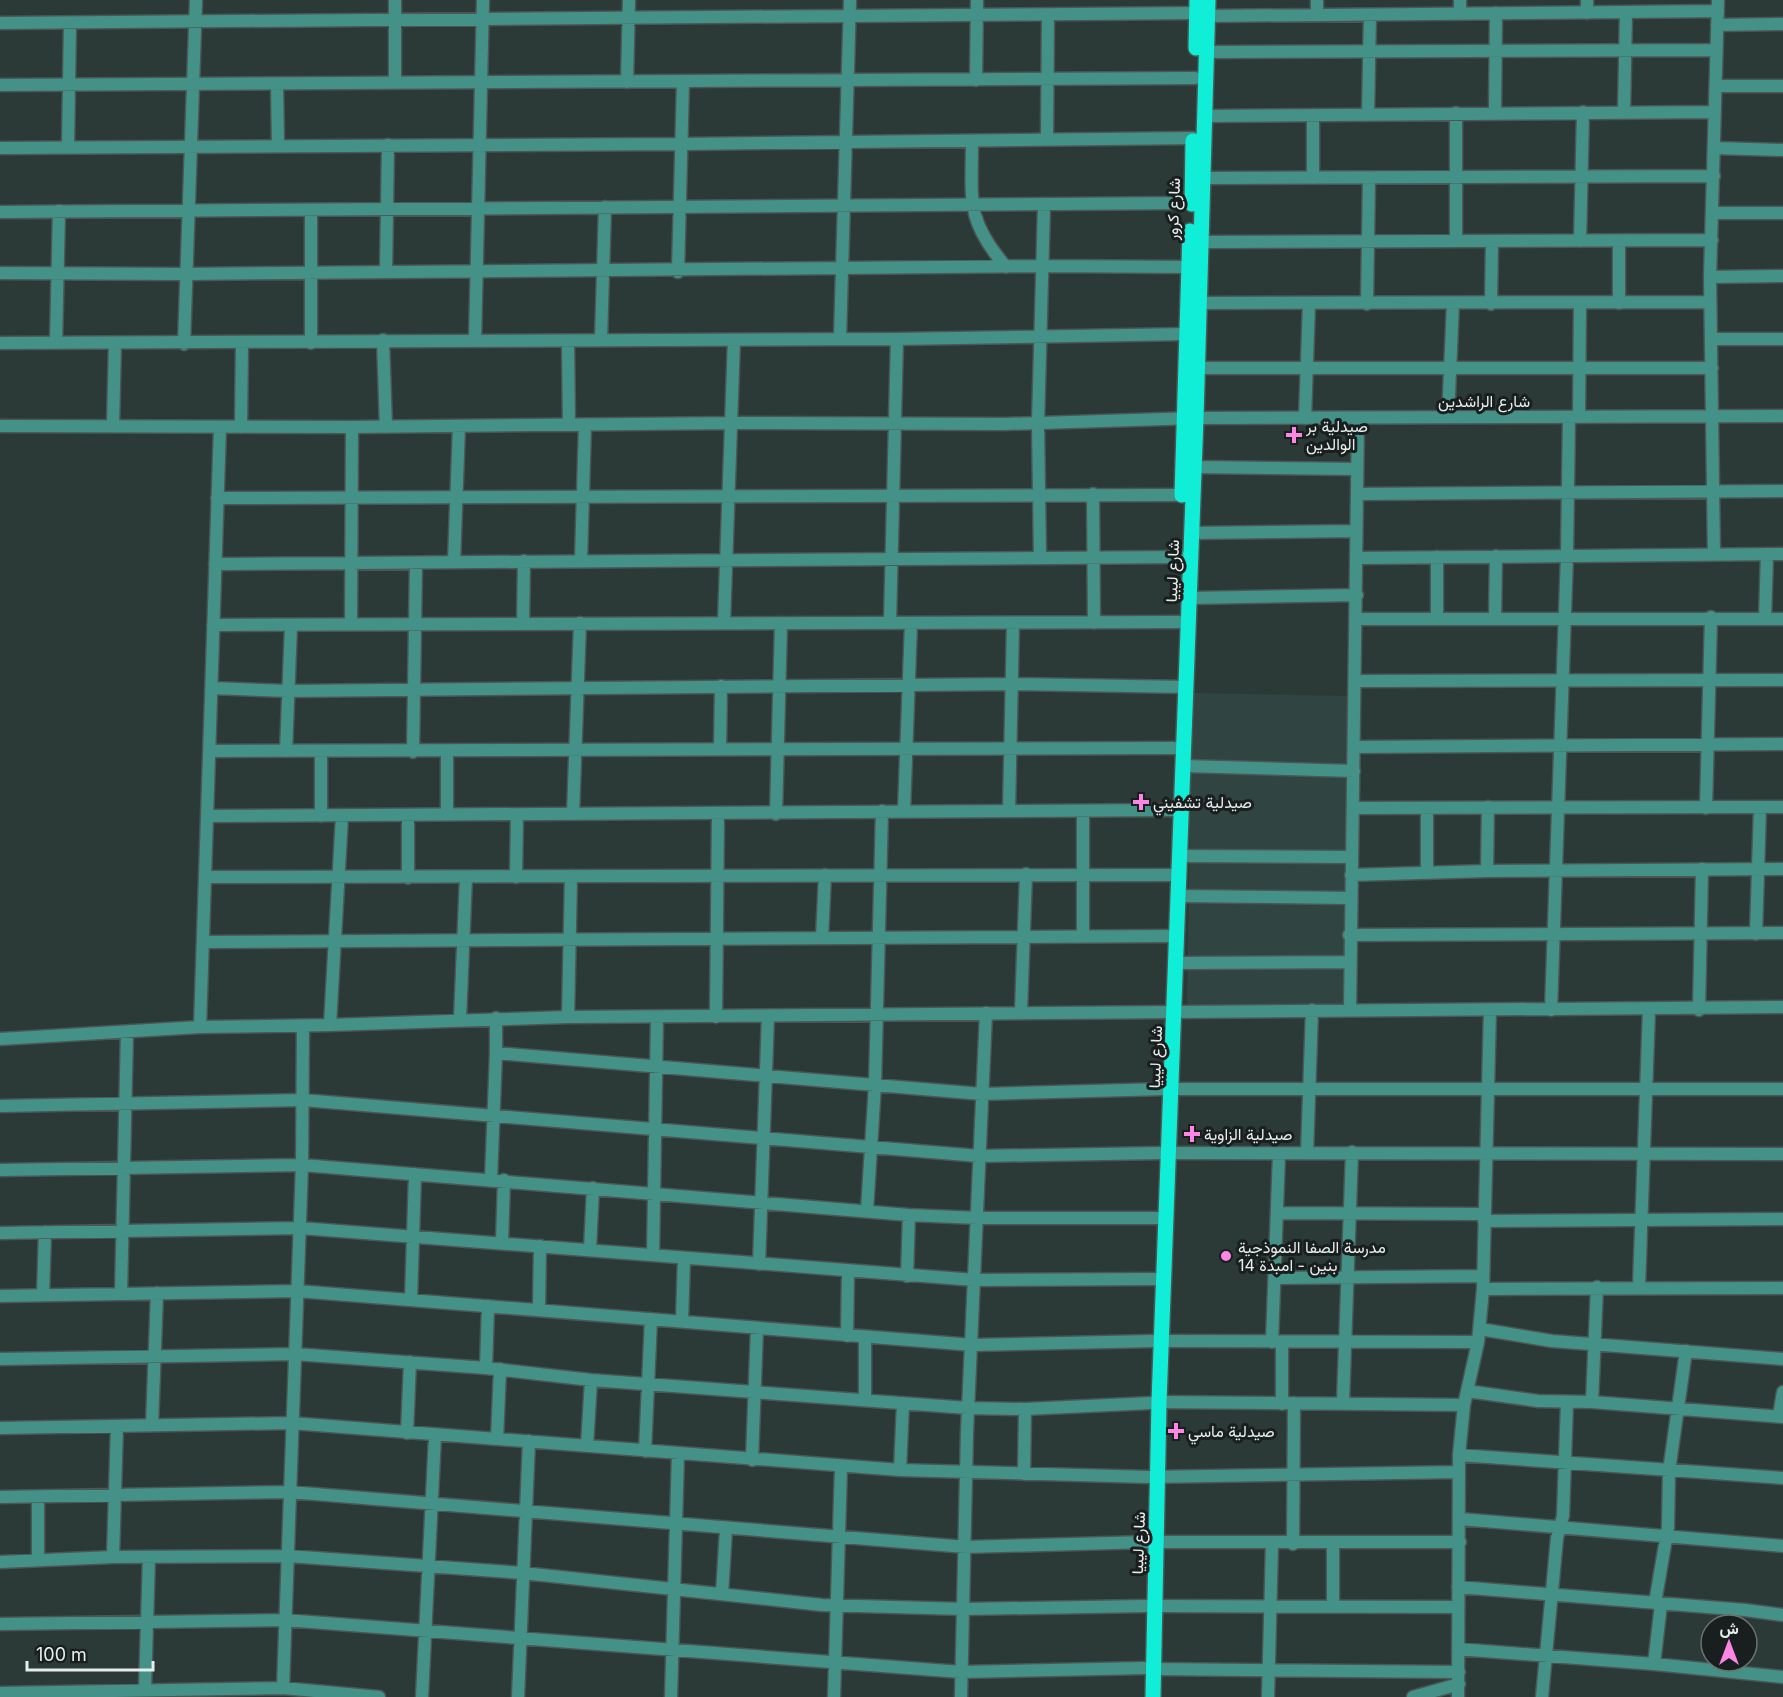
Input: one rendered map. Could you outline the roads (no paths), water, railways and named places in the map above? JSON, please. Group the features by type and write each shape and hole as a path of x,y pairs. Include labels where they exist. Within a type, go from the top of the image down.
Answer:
{"main road":[{"name":"شارع كرور","path":"1192,368 1187,334 1195,78 1200,10 1208,0"},
{"name":"شارع كرور","path":"1191,418 1192,368 1199,303 1206,52 1200,10"},
{"name":"شارع ليبيا","path":"1153,1697 1149,1668 1150,1606 1159,1272 1168,1089 1170,874 1175,748 1183,642 1189,598 1194,467 1191,418"},
{"name":"شارع ليبيا","path":"1183,642 1179,622 1182,495 1191,418"},
{"name":"شارع ليبيا","path":"1170,1011 1177,963 1183,766 1181,687"},
{"name":"شارع ليبيا","path":"1159,1272 1158,1218 1165,1153"},
{"name":"شارع ليبيا","path":"1144,1697 1149,1668"}],"street":[{"path":"184,344 189,147 196,0"},
{"path":"395,0 395,83"},
{"path":"475,341 483,0"},
{"path":"627,82 629,0"},
{"path":"840,338 850,0"},
{"path":"976,80 977,0"},
{"path":"1317,0 1317,14"},
{"path":"1460,0 1460,14"},
{"path":"0,23 1048,15 1200,10 1370,15 1496,13 1587,6 1626,12 1718,5 1710,277 1714,416 1714,554"},
{"path":"1624,112 1626,12"},
{"path":"1495,113 1496,13"},
{"path":"1047,139 1048,15"},
{"path":"1368,114 1370,15"},
{"path":"68,146 70,23"},
{"path":"1718,25 1783,24"},
{"path":"1206,52 1716,50"},
{"path":"0,85 1195,78"},
{"path":"678,272 683,82"},
{"path":"277,84 278,145"},
{"path":"1716,86 1783,86"},
{"path":"1580,241 1583,112"},
{"path":"1204,117 1715,112"},
{"path":"1456,113 1456,242"},
{"path":"1313,115 1313,178"},
{"path":"0,148 1193,138"},
{"path":"972,141 974,219 983,236 1006,267"},
{"path":"386,272 388,145"},
{"path":"1715,148 1783,150"},
{"path":"1203,178 1714,176"},
{"path":"1367,304 1369,178"},
{"path":"0,212 387,211 478,208 1044,206 1192,203"},
{"path":"1040,556 1038,424 1044,206"},
{"path":"601,340 605,207"},
{"path":"56,343 59,211"},
{"path":"310,343 311,211"},
{"path":"1713,213 1783,213"},
{"path":"1200,242 1712,240"},
{"path":"1491,304 1492,241"},
{"path":"1619,241 1619,303"},
{"path":"0,273 678,272 842,267 1189,267"},
{"path":"1710,277 1783,276"},
{"path":"1199,303 1710,302"},
{"path":"1551,1010 1568,493 1580,366 1580,303"},
{"path":"1305,418 1309,304"},
{"path":"1448,417 1453,304"},
{"path":"0,343 242,344 383,340 1041,338 1187,334"},
{"path":"890,622 897,339"},
{"path":"1712,339 1783,339"},
{"path":"383,340 386,427"},
{"path":"724,622 734,340"},
{"path":"568,341 568,425"},
{"path":"113,426 115,343"},
{"path":"241,427 242,344"},
{"path":"1192,368 1580,366 1712,368"},
{"name":"شارع الراشدين","path":"0,426 1038,424 1191,418 1783,416"},
{"path":"1350,1010 1349,936 1354,808 1358,418"},
{"path":"581,560 585,425"},
{"path":"454,562 459,426"},
{"path":"200,1027 220,427"},
{"path":"351,624 352,427"},
{"path":"1194,467 1357,469"},
{"path":"1358,494 1783,491"},
{"path":"1093,494 1094,623"},
{"path":"218,498 1182,495"},
{"path":"1191,533 1356,531"},
{"path":"1765,619 1767,554"},
{"path":"1357,558 1783,554"},
{"path":"215,564 726,559 891,560 1040,556 1181,557"},
{"path":"1495,619 1496,556"},
{"path":"1437,557 1437,619"},
{"path":"523,624 524,561"},
{"path":"413,752 416,563"},
{"path":"1189,598 1357,596"},
{"path":"1706,808 1710,617"},
{"path":"1357,619 1710,617 1783,619"},
{"path":"213,625 1179,622"},
{"path":"573,814 580,623"},
{"path":"776,814 781,623"},
{"path":"904,811 911,623"},
{"path":"1009,811 1013,624"},
{"path":"286,751 291,626"},
{"path":"1356,681 1783,680"},
{"path":"212,688 288,691 1011,684 1181,687"},
{"path":"720,749 721,686"},
{"path":"1355,747 1783,744"},
{"path":"210,752 1175,748"},
{"path":"447,752 447,814"},
{"path":"321,753 321,816"},
{"path":"1183,766 1354,771"},
{"path":"1486,871 1488,807"},
{"path":"1756,934 1760,807"},
{"path":"1354,808 1783,807"},
{"path":"1427,872 1428,808"},
{"path":"207,816 1173,810"},
{"path":"867,1210 872,1147 882,811"},
{"path":"1083,811 1083,937"},
{"path":"716,1017 718,814"},
{"path":"408,815 408,878"},
{"path":"516,877 517,815"},
{"path":"330,1025 342,816"},
{"path":"1180,856 1352,857"},
{"path":"1351,875 1486,871 1783,869"},
{"path":"1699,1010 1702,870"},
{"path":"1021,1011 1026,874"},
{"path":"205,877 1170,874"},
{"path":"822,938 825,875"},
{"path":"568,1017 571,876"},
{"path":"460,1019 466,877"},
{"path":"1178,896 1351,898"},
{"path":"1349,936 1783,933"},
{"path":"204,942 1169,936"},
{"path":"1177,963 1350,962"},
{"path":"0,1039 200,1027 303,1026 496,1018 876,1016 1021,1011 1699,1010 1783,1007"},
{"path":"1307,1153 1312,1010"},
{"path":"1458,1697 1459,1473 1464,1405 1480,1329 1490,1010"},
{"path":"1639,1286 1649,1010"},
{"path":"961,1697 968,1408 973,1345 986,1013"},
{"path":"759,1264 768,1075 768,1016"},
{"path":"652,1255 657,1017"},
{"path":"491,1179 496,1018"},
{"path":"290,1691 285,1620 302,1165 303,1026"},
{"path":"121,1294 127,1032"},
{"path":"496,1053 982,1094 1309,1088 1783,1089"},
{"path":"0,1106 303,1100 494,1114 979,1156 1352,1152 1643,1156 1783,1154"},
{"path":"1343,1402 1352,1152"},
{"path":"1279,1154 1277,1342 1288,1403 1293,1474 1293,1544"},
{"path":"0,1170 302,1165 655,1192 909,1215 978,1218 1158,1218"},
{"path":"411,1300 415,1174"},
{"path":"502,1243 504,1180"},
{"path":"590,1249 593,1188"},
{"path":"1278,1213 1640,1222 1783,1219"},
{"path":"907,1276 909,1215"},
{"path":"0,1233 300,1228 975,1280 1159,1272"},
{"path":"43,1295 45,1232"},
{"path":"539,1310 540,1246"},
{"path":"682,1321 684,1258"},
{"path":"847,1336 848,1272"},
{"path":"1276,1278 1346,1278 1597,1287 1783,1288"},
{"path":"1592,1402 1597,1287"},
{"path":"0,1296 297,1291 973,1345 1157,1341 1478,1342"},
{"path":"152,1425 157,1293"},
{"path":"486,1368 488,1306"},
{"path":"645,1451 651,1318"},
{"path":"752,1460 757,1328"},
{"path":"1480,1329 1552,1341 1783,1359"},
{"path":"865,1337 865,1400"},
{"path":"1654,1664 1666,1536 1669,1471 1686,1351"},
{"path":"0,1359 295,1353 500,1369 591,1380 968,1408 1025,1409 1155,1402 1343,1402 1464,1405"},
{"path":"407,1433 410,1362"},
{"path":"497,1439 500,1369"},
{"path":"587,1446 591,1380"},
{"path":"1467,1391 1538,1401 1592,1402 1781,1416 1783,1392"},
{"path":"1542,1697 1557,1538 1561,1528 1568,1402"},
{"path":"900,1470 903,1403"},
{"path":"1024,1474 1025,1409"},
{"path":"0,1428 291,1423 841,1467 1024,1474 1153,1477 1459,1473"},
{"path":"113,1557 117,1426"},
{"path":"422,1697 435,1436"},
{"path":"518,1697 529,1442"},
{"path":"671,1697 678,1454"},
{"path":"1460,1455 1783,1478"},
{"path":"834,1697 841,1467"},
{"path":"0,1497 290,1492 966,1547 1152,1542 1293,1544 1460,1542"},
{"path":"38,1560 39,1497"},
{"path":"1460,1520 1783,1546"},
{"path":"722,1594 726,1529"},
{"path":"1333,1543 1333,1606"},
{"path":"1268,1697 1272,1544"},
{"path":"0,1562 113,1557 288,1556 523,1574 838,1605 964,1609 1150,1606 1457,1607"},
{"path":"145,1689 149,1557"},
{"path":"1458,1587 1783,1615"},
{"path":"0,1624 285,1620 961,1672 1270,1668 1459,1678"},
{"path":"1458,1649 1654,1664 1783,1677"},
{"path":"1413,1697 1459,1678"},
{"path":"0,1693 99,1694 145,1689 214,1693 290,1691 372,1697"}],"place":[{"name":"صيدلية بر الوالدين","path":"1294,435"},
{"name":"صيدلية تشفيني","path":"1141,802"},
{"name":"صيدلية الزاوية","path":"1192,1134"},
{"name":"مدرسة الصفا النموذجية بنين - امبدة 14","path":"1226,1256"},
{"name":"صيدلية ماسي","path":"1176,1431"}]}
